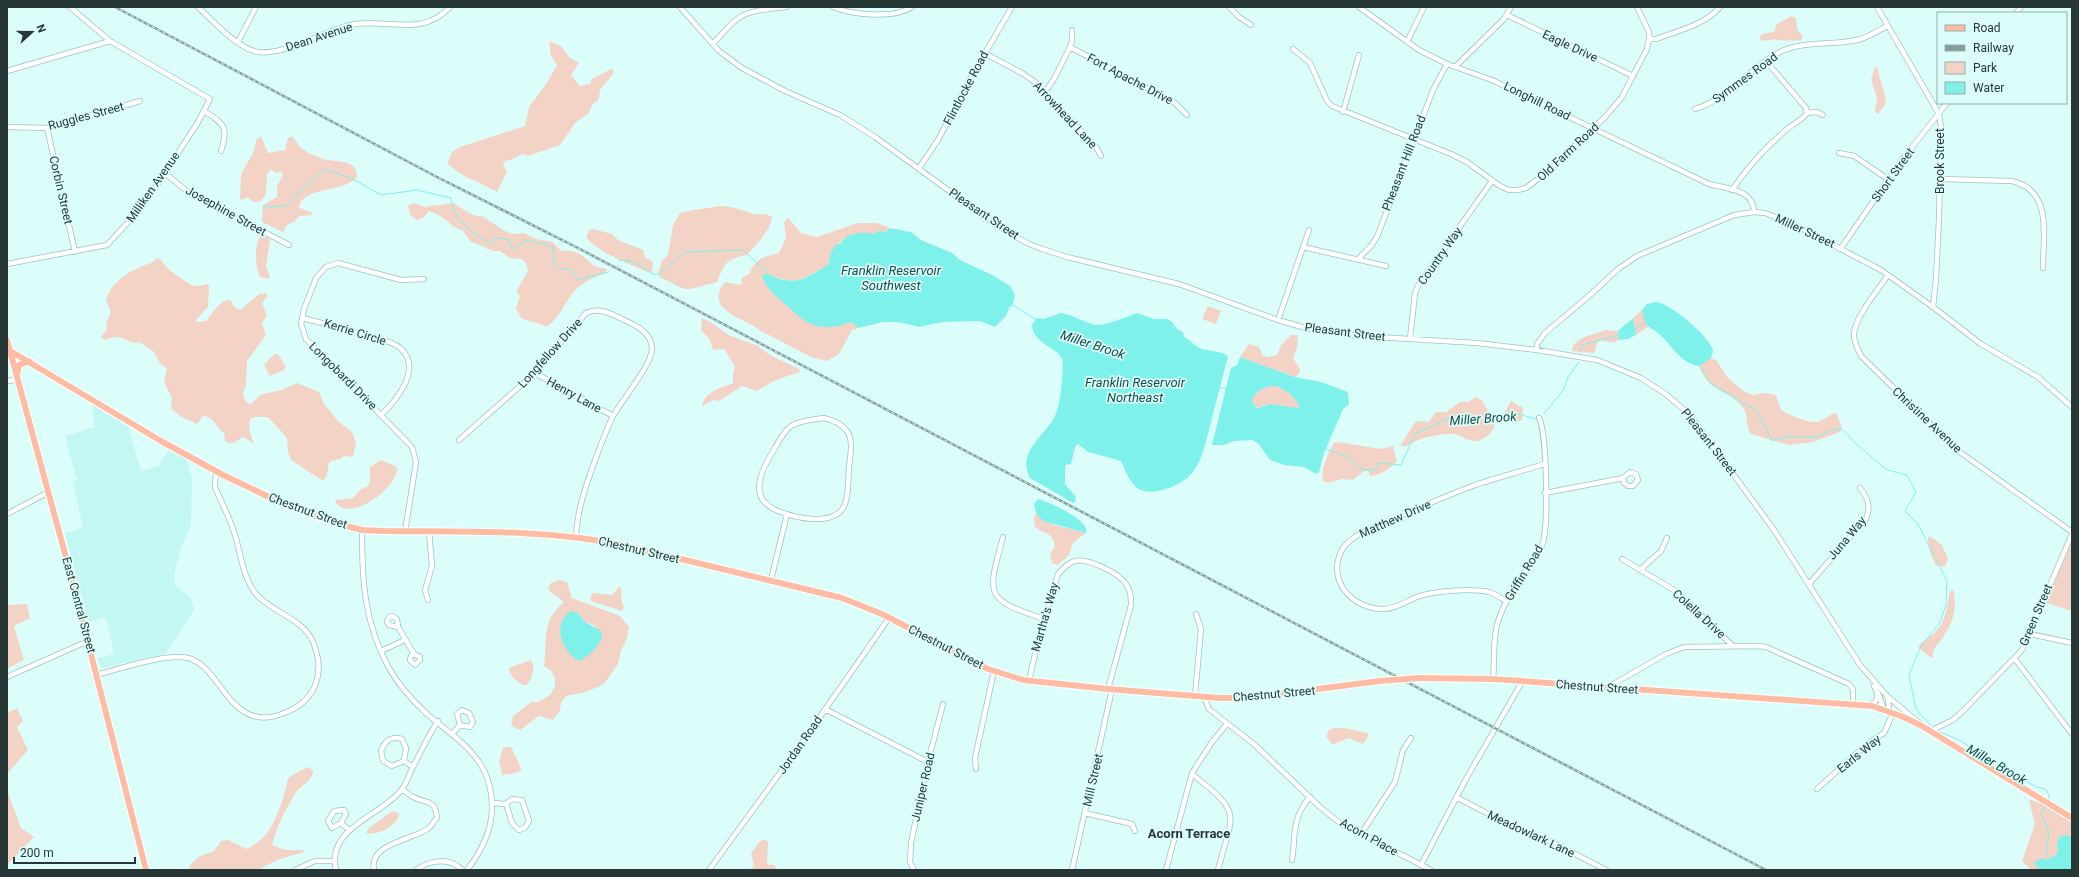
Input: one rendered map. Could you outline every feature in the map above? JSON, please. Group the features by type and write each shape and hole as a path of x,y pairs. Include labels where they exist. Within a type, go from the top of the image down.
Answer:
{"main road":[{"name":"East Central Street","path":"7,340 8,350 49,492 146,870"},
{"name":"Chestnut Street","path":"8,350 217,472 290,507 331,522 362,530 405,532 508,532 576,537 627,546 842,598 889,618 994,671 1029,681 1204,697 1247,698 1380,681 1419,678 1493,680 1853,704 1870,706 1888,711 1930,731"},
{"path":"17,380 17,369 19,366 29,361"},
{"path":"1930,731 2072,818"}],"street":[{"path":"70,7 110,41"},
{"name":"Dean Avenue","path":"198,7 249,50 264,52 284,49 345,26 358,24 393,26 424,23 441,16 450,7"},
{"path":"238,42 256,7"},
{"name":"Pleasant Street","path":"680,7 713,44 742,68 785,90 840,115 919,168 999,227 1027,243 1067,257 1179,284 1278,320 1309,329 1331,333 1477,343 1536,350 1589,358 1611,364 1641,378 1678,404 1690,415 1746,490 1809,584 1870,679 1888,711"},
{"path":"713,44 736,18 756,9 786,7"},
{"path":"833,7 852,13 892,14 900,13 912,7"},
{"name":"Flintlocke Road","path":"919,168 938,140 984,54 1012,7"},
{"path":"1229,7 1239,17 1251,24"},
{"name":"Longhill Road","path":"1359,7 1407,42 1447,64 1492,80 1697,179 1749,197 1753,202 1754,212"},
{"path":"1407,42 1424,7"},
{"path":"1456,66 1507,15 1511,7"},
{"path":"1637,7 1649,32 1649,39 1656,39 1695,24 1716,12 1720,7"},
{"name":"Brook Street","path":"1877,7 1939,114 1941,127 1940,179 1936,279 1933,306"},
{"name":"Eagle Drive","path":"1507,15 1633,76"},
{"name":"Symmes Road","path":"1694,109 1708,105 1778,52 1796,46 1857,40 1887,26"},
{"path":"1045,92 1054,80 1070,47 1072,41 1072,30"},
{"name":"Old Farm Road","path":"1293,49 1310,63 1330,104 1343,112 1413,138 1467,162 1492,181 1513,191 1531,185 1547,172 1622,97 1647,49 1649,39"},
{"path":"7,71 110,41"},
{"name":"Milliken Avenue","path":"7,264 107,246 134,217 166,174 210,99 110,41"},
{"name":"Fort Apache Drive","path":"1070,47 1175,103 1187,115"},
{"name":"Arrowhead Lane","path":"984,54 1022,73 1045,92 1096,147 1101,156"},
{"path":"1343,112 1359,55"},
{"path":"1766,61 1806,108 1807,114"},
{"name":"Pheasant Hill Road","path":"1358,259 1371,246 1376,237 1413,138 1433,90 1447,64"},
{"name":"Ruggles Street","path":"7,127 47,128 140,101"},
{"name":"Short Street","path":"1841,248 1902,160 1946,104"},
{"path":"204,111 220,122 225,129 226,137 221,151"},
{"path":"1732,190 1741,176 1787,129 1807,114 1816,112 1823,115"},
{"name":"Corbin Street","path":"47,128 75,252"},
{"path":"1839,153 1859,159 1889,180"},
{"name":"Josephine Street","path":"166,174 189,192 289,245"},
{"path":"1940,179 2012,181 2020,183 2031,190 2037,196 2043,211 2043,268"},
{"name":"Country Way","path":"1410,339 1415,293 1419,284 1492,181"},
{"name":"Miller Street","path":"1536,350 1537,344 1545,333 1628,261 1728,217 1754,212 1779,217 1841,248 1888,275 1933,306 1981,344 2038,377 2072,407"},
{"path":"1278,320 1309,230"},
{"path":"1303,247 1386,266"},
{"name":"Longobardi Drive","path":"405,532 415,457 410,444 306,339 301,329 302,318 317,275 323,268 331,264 345,264 400,280 424,279"},
{"name":"Christine Avenue","path":"1888,275 1857,324 1854,338 1861,356 1957,450 2072,533"},
{"name":"Longfellow Drive","path":"459,440 535,373 578,321 590,311 608,312 634,325 648,335 652,344 652,354 649,362 613,416 580,502 576,537"},
{"name":"Kerrie Circle","path":"302,318 381,340 400,348 409,365 407,379 401,392 382,415"},
{"name":"Henry Lane","path":"535,373 613,416"},
{"path":"7,381 17,380"},
{"path":"824,418 838,423 847,431 851,444 847,494 844,508 834,515 819,520 787,514 769,507 761,495 759,487 760,476 769,458 783,435 793,425 824,418"},
{"name":"Griffin Road","path":"1493,680 1497,626 1500,615 1544,539 1544,435 1540,418"},
{"name":"Matthew Drive","path":"1507,602 1493,594 1483,591 1440,592 1415,598 1390,609 1367,607 1353,601 1341,586 1337,570 1339,559 1346,544 1362,533 1466,488 1544,464"},
{"path":"96,674 168,657 187,658 202,665 229,700 242,710 263,717 280,716 294,709 306,700 313,689 317,679 319,665 312,641 304,629 266,603 252,588 245,572 234,532 215,487 214,481 217,472"},
{"path":"1545,493 1623,478"},
{"name":"Juna Way","path":"1809,584 1866,519 1869,508 1866,495 1860,488"},
{"path":"7,514 49,492"},
{"path":"771,580 787,514"},
{"path":"362,530 365,605 370,626 389,669 407,693 427,714 453,733 470,750 480,762 487,779 492,803 488,835 480,852 467,870"},
{"path":"428,600 425,590 432,566 429,531"},
{"name":"Green Street","path":"1930,731 1953,720 2015,659 2030,634 2065,546 2072,533"},
{"path":"1003,537 992,578 997,596 1007,605 1044,619"},
{"path":"1640,570 1661,551 1667,538"},
{"name":"Colella Drive","path":"1622,559 1677,592 1733,646"},
{"name":"Martha's Way","path":"1029,681 1044,619 1058,574 1062,568 1071,563 1084,561 1099,566 1124,581 1130,593 1131,605 1110,689"},
{"path":"1195,696 1201,629 1196,614"},
{"name":"Jordan Road","path":"709,870 889,618"},
{"path":"398,627 414,654"},
{"path":"2030,634 2072,643"},
{"path":"381,651 405,640"},
{"path":"7,677 88,641"},
{"path":"1605,688 1684,647 1766,647 1849,684 1853,689 1853,704"},
{"path":"2015,659 2072,734"},
{"path":"976,769 975,758 994,671"},
{"name":"Pleasant Street","path":"1870,679 1887,696 1922,726"},
{"path":"1421,865 1456,797 1522,682"},
{"name":"Mill Street","path":"1072,870 1110,689"},
{"path":"1870,706 1877,701 1878,692"},
{"path":"1887,696 1889,702 1888,711"},
{"name":"Acorn Place","path":"1204,697 1209,709 1255,745 1340,823 1431,870"},
{"name":"Juniper Road","path":"914,870 910,862 909,852 928,762 943,704"},
{"path":"825,709 928,762"},
{"name":"Earls Way","path":"1817,789 1866,745 1880,737 1887,730 1888,711"},
{"path":"336,870 334,860 336,852 348,830 386,804 402,789 438,721"},
{"path":"1166,870 1192,774 1212,742 1227,724"},
{"path":"453,733 460,725"},
{"path":"395,737 402,739 406,748 404,761 392,766 383,761 381,751 388,739 395,737"},
{"path":"1361,834 1395,782 1403,750 1412,738"},
{"path":"404,761 413,767"},
{"path":"1192,774 1222,799 1231,815 1231,824 1218,870"},
{"path":"374,870 376,856 382,849 419,834 430,827 437,818 436,809 430,802 413,797 402,789"},
{"path":"1292,860 1295,822 1304,804 1310,797"},
{"name":"Meadowlark Lane","path":"1456,797 1516,828 1552,842 1606,870"},
{"path":"492,803 506,804 512,799 522,800 529,821 525,828 520,830 512,823 506,804"},
{"path":"1085,813 1132,824 1135,831"},
{"path":"341,823 348,830"},
{"path":"295,870 315,861 334,860"},
{"path":"416,870 421,866 444,861 454,863 462,870"}],"shaded area":[{"path":"92,405 128,426 141,471 159,466 168,450 187,460 192,480 191,525 181,548 174,575 176,587 191,597 194,610 166,653 104,668 99,665 98,658 114,654 106,617 89,622 65,533 83,528 73,482 77,480 65,436 95,427"}],"green space":[{"path":"1791,16 1796,18 1797,30 1802,35 1802,40 1762,41 1759,38 1762,34 1774,32 1777,24"},
{"path":"549,41 562,47 569,57 579,63 571,75 580,86 590,84 592,79 613,68 613,74 600,90 599,99 593,104 588,114 576,122 560,145 527,156 523,154 505,161 503,165 507,172 497,192 464,176 452,168 447,163 452,152 460,147 525,126 529,107 546,84 557,65 551,56"},
{"path":"1875,67 1878,68 1886,103 1878,114 1875,112 1877,97 1871,80"},
{"path":"261,136 268,153 285,150 288,138 292,136 302,149 311,154 324,159 350,164 354,167 357,177 343,186 308,196 302,201 299,208 311,212 312,215 299,216 294,222 288,224 283,232 262,222 263,205 277,197 277,186 283,175 281,171 276,173 271,169 267,174 266,194 261,201 253,202 248,197 241,200 240,198 241,174 254,151 256,140"},
{"path":"415,203 424,207 454,203 475,216 482,216 505,231 513,234 524,233 536,239 553,242 561,251 570,251 582,255 593,265 607,269 604,274 590,280 576,289 558,316 546,327 527,321 521,318 516,308 520,296 517,293 518,288 528,271 526,263 521,259 510,258 500,251 493,251 470,241 463,231 454,227 442,217 429,211 423,218 417,220 411,216 408,207 410,204"},
{"path":"719,206 733,207 753,214 766,215 772,217 771,222 762,238 747,255 730,260 724,266 717,282 684,289 660,278 658,273 662,261 668,255 673,225 680,213"},
{"path":"788,218 801,233 816,237 858,223 877,223 890,228 886,232 843,239 831,252 828,265 800,280 787,280 768,274 845,324 851,322 858,328 852,330 839,354 827,361 811,357 735,317 722,307 719,300 719,292 725,282 741,285 742,278 749,274 757,261 764,257 779,253 786,238 784,222"},
{"path":"593,229 612,234 618,240 643,250 645,257 653,262 652,272 647,272 615,258 592,244 586,238 589,230"},
{"path":"261,235 270,239 266,267 270,277 269,279 260,277 258,273 256,250"},
{"path":"157,258 161,260 169,270 191,285 199,286 207,284 209,286 208,307 196,320 196,322 206,321 223,302 230,300 235,308 240,310 259,294 267,293 267,297 262,303 267,315 262,323 266,335 247,361 246,385 243,393 245,401 251,404 260,395 281,390 297,383 319,392 324,404 339,422 352,432 356,443 353,457 344,456 340,459 329,462 327,476 323,481 291,460 288,452 287,438 268,417 255,417 250,419 249,429 254,444 244,437 233,443 228,443 225,441 224,433 210,418 203,416 197,424 180,416 171,408 172,398 164,382 167,368 161,365 154,352 139,342 131,342 117,337 104,340 101,337 107,329 106,324 111,312 106,300 112,288 126,275"},
{"path":"1208,306 1221,311 1216,324 1202,319"},
{"path":"1642,310 1646,323 1649,326 1636,335 1633,318"},
{"path":"702,318 729,335 758,346 770,355 799,369 800,372 789,375 757,391 742,386 719,401 713,400 702,406 706,397 710,393 733,383 733,373 735,367 724,349 713,350 710,340 701,330"},
{"path":"1606,330 1618,331 1619,340 1615,342 1606,342 1602,340 1597,342 1595,352 1593,353 1572,351 1573,346 1580,339"},
{"path":"1291,335 1298,335 1297,348 1293,358 1300,369 1299,374 1295,377 1240,357 1249,344 1259,347 1263,356 1268,357 1277,355 1281,345"},
{"path":"276,354 278,354 286,367 284,370 270,376 264,365"},
{"path":"1711,358 1716,360 1728,378 1742,390 1752,395 1765,393 1776,395 1781,410 1795,417 1806,421 1816,422 1836,413 1842,427 1840,432 1813,442 1789,445 1751,434 1743,408 1731,396 1708,382 1703,375 1699,366"},
{"path":"1276,386 1287,391 1293,396 1299,406 1297,409 1271,404 1255,408 1252,400 1256,394 1265,388"},
{"path":"1476,397 1482,400 1488,411 1497,419 1491,432 1484,438 1474,441 1454,434 1447,434 1423,438 1408,445 1400,446 1416,421 1429,422 1436,412 1446,412 1460,402 1468,402"},
{"path":"1511,401 1523,408 1522,420 1517,422 1507,419 1504,413"},
{"path":"1338,442 1381,449 1393,446 1397,461 1389,469 1373,476 1370,476 1368,471 1364,471 1353,480 1342,479 1328,483 1323,481 1322,476 1324,467 1334,443"},
{"path":"381,460 397,467 396,475 382,493 362,506 351,509 342,508 335,502 336,500 353,498 360,490 368,486 370,481 370,467"},
{"path":"1036,513 1047,522 1086,533 1073,543 1069,555 1058,565 1052,563 1050,554 1055,547 1053,538 1035,527 1034,519"},
{"path":"1930,536 1942,545 1948,559 1945,567 1936,565 1934,562 1930,552 1928,538"},
{"path":"2072,541 2072,611 2046,603"},
{"path":"560,580 567,582 572,598 620,616 629,627 627,638 621,651 618,664 604,684 586,692 566,696 561,703 560,711 553,720 539,716 520,730 511,726 513,716 531,702 538,702 550,695 555,686 555,678 551,671 544,666 546,631 551,617 556,609 564,602 550,592 548,588 551,583","holes":["578,613 585,622 596,626 560,638"]},
{"path":"620,586 624,607 622,611 591,601 590,597 593,593 612,595"},
{"path":"1953,589 1955,603 1954,615 1946,633 1934,649 1933,657 1931,658 1918,647 1935,632 1943,621 1950,592"},
{"path":"27,604 30,618 14,626 24,660 7,669 7,605"},
{"path":"531,660 533,667 532,676 527,685 521,684 513,677 509,671 509,668"},
{"path":"17,708 23,721 17,727 28,750 7,774 7,713"},
{"path":"1334,728 1344,728 1367,733 1369,736 1363,744 1349,738 1332,745 1326,736 1329,730"},
{"path":"511,747 522,770 516,773 502,775 499,761 503,748"},
{"path":"307,767 313,770 311,778 297,791 285,812 272,845 285,850 303,850 304,852 277,860 258,870 190,870 189,866 198,857 214,851 221,841 228,840 247,849 265,836 271,828 283,799 288,778"},
{"path":"7,790 21,828 34,837 7,865"},
{"path":"2031,800 2052,809 2072,821 2072,870 2031,870 2022,861 2035,824 2029,801"},
{"path":"392,811 398,813 399,815 395,823 381,832 370,834 366,833 369,828"},
{"path":"765,839 768,842 767,863 769,865 773,864 778,870 749,870 754,866 751,853 760,841"}],"water":[{"name":"Franklin Reservoir Southwest","path":"890,228 911,232 921,240 952,253 960,260 992,275 1010,286 1015,295 1012,307 1010,306 1006,316 995,327 980,321 942,322 919,327 898,322 883,322 858,328 851,322 830,327 822,327 814,325 799,317 774,294 762,277 764,274 791,281 802,279 828,265 831,252 837,244 840,244 846,237 859,233 873,234 878,231 886,232"},
{"path":"1656,302 1670,308 1697,329 1710,344 1713,350 1711,358 1699,366 1687,362 1664,338 1646,324 1642,310 1647,304"},
{"name":"Franklin Reservoir Northeast","path":"1061,313 1096,325 1111,322 1137,313 1154,319 1167,319 1172,322 1177,329 1183,332 1184,337 1198,347 1228,356 1203,453 1195,468 1186,479 1172,487 1165,489 1149,492 1142,491 1131,482 1121,461 1088,452 1078,444 1075,447 1071,464 1065,465 1065,484 1076,497 1075,502 1073,503 1030,478 1027,469 1029,452 1055,416 1060,396 1063,360 1060,355 1036,337 1032,325 1037,318 1044,319"},
{"path":"1633,318 1636,335 1628,339 1619,340 1618,331"},
{"name":"Franklin Reservoir Northeast","path":"1240,357 1295,377 1321,382 1348,392 1349,404 1343,409 1324,453 1319,472 1316,474 1304,467 1284,465 1270,460 1258,443 1252,440 1234,441 1224,445 1212,445 1231,368 1237,365","holes":["1276,386 1287,391 1295,399 1299,406 1297,408 1271,404 1258,408 1255,407 1252,400 1256,394 1262,389"]},
{"path":"1038,499 1076,517 1086,528 1086,533 1043,521 1036,513 1034,504"},
{"path":"571,611 578,613 585,622 601,631 602,637 601,641 593,651 579,661 568,651 561,637 561,623 565,616"},
{"path":"2065,835 2072,837 2072,870 2046,870 2041,869 2033,863 2042,858 2047,860 2055,856 2058,851 2057,845 2059,837"}],"waterway":[{"name":"Miller Brook","path":"263,207 286,206 302,189 325,169 353,179 381,195 417,190 451,198 456,213 465,225 490,244 496,238 507,239 513,249 528,240 553,247 554,264 559,268 570,270 578,280 609,272"},
{"name":"Miller Brook","path":"619,260 632,261 653,274 658,275 685,252 743,250 769,274"},
{"name":"Miller Brook","path":"1013,305 1037,320"},
{"name":"Miller Brook","path":"1635,330 1646,322"},
{"name":"Miller Brook","path":"1580,351 1582,345 1619,335"},
{"name":"Miller Brook","path":"1544,414 1564,389 1568,377 1579,362"},
{"name":"Miller Brook","path":"1699,365 1712,385 1756,410 1772,441 1786,437 1818,437 1831,430 1842,429 1856,444 1887,470 1907,475 1916,492 1905,511 1918,524 1947,581 1946,605 1939,624 1920,648 1909,675 1916,709 1930,725"},
{"name":"Miller Brook","path":"1220,387 1226,389"},
{"name":"Miller Brook","path":"1325,449 1349,457 1356,466 1363,470 1375,470 1378,463 1401,465 1415,434 1448,419 1515,413 1536,419"},
{"name":"Miller Brook","path":"1940,732 1959,740 2036,787 2045,789 2049,795 2049,799"},
{"name":"Miller Brook","path":"2046,806 2041,814 2049,832 2046,853 2049,859"}],"railway":[{"path":"115,7 437,177 576,247 1766,870"}],"district":[{"name":"Acorn Terrace","path":"1189,833"}]}
